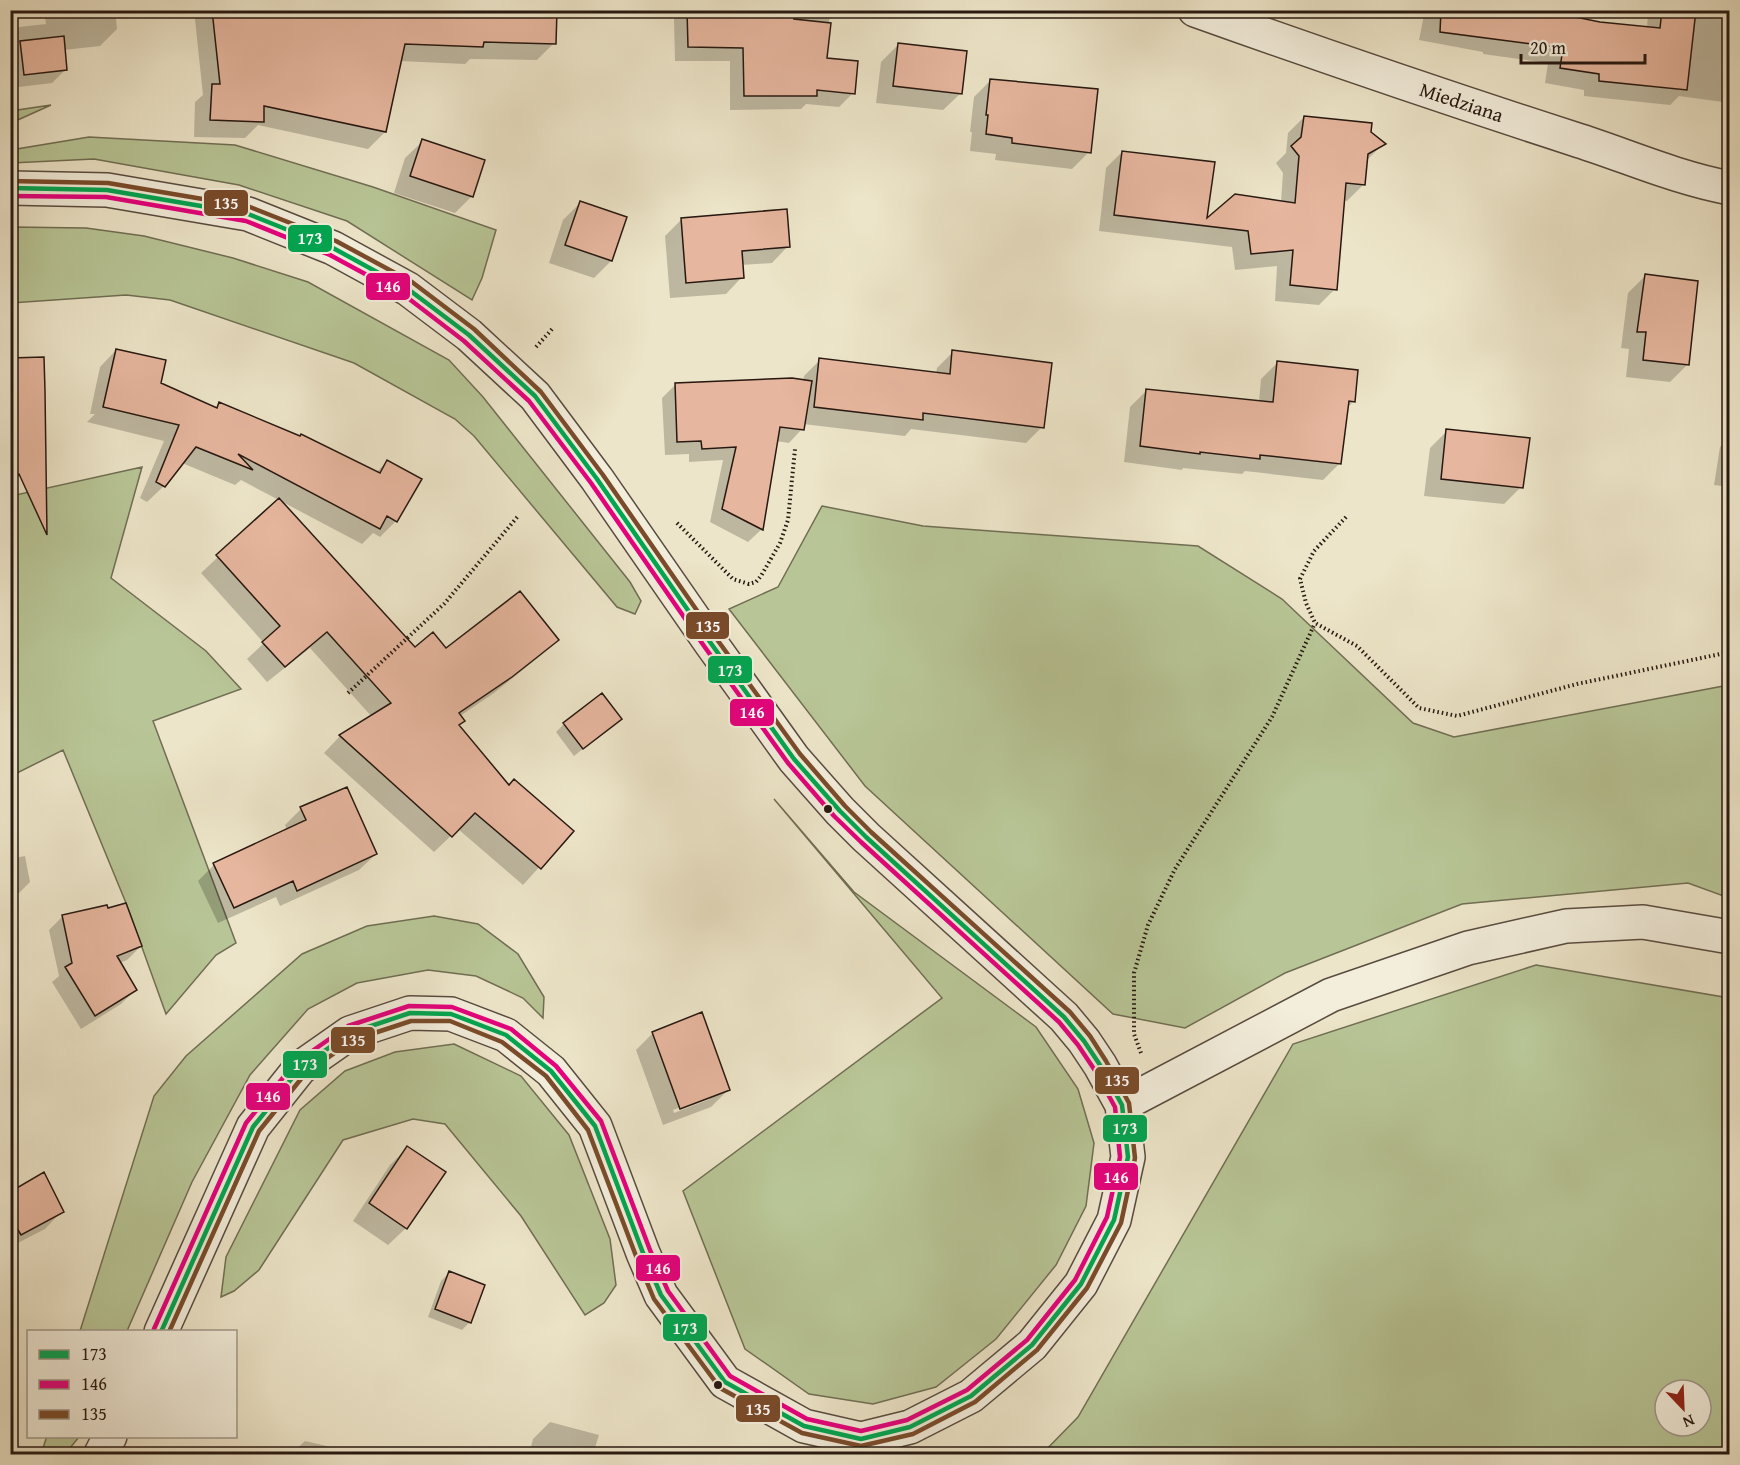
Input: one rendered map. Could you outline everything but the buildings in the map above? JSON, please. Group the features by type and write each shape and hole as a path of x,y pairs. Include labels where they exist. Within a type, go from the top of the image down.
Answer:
{"street":[{"name":"Miedziana","path":"1195,10 1436,95 1616,152 1704,183 1730,188"},
{"path":"10,188 107,190 248,214 333,248 408,289 470,335 535,396 597,479 794,759 866,837 1064,1017 1100,1065 1122,1105 1128,1157 1114,1220 1081,1284 1032,1345 971,1396 910,1427 861,1439 804,1426 725,1382 661,1295 595,1126 551,1071 515,1042 506,1035 452,1014 410,1013 350,1033 300,1068 253,1127 162,1330"},
{"path":"1122,1105 1331,995 1468,948 1566,926 1643,922 1730,937"},
{"path":"101,1455 110,1438"}],"path":[{"path":"670,515 733,579 749,584 756,582 780,543 788,520 795,449"},
{"path":"348,693 444,604 519,516"},
{"path":"1346,517 1314,551 1300,579 1306,603 1315,623 1357,646 1419,708 1457,716 1577,684 1730,652"},
{"path":"1155,1088 1134,1034 1134,973 1148,926 1175,869 1272,717 1315,623"}],"green space":[{"path":"51,105 11,123 11,111"},
{"path":"89,137 235,145 373,187 496,230 482,278 472,300 347,221 239,185 94,159 11,163 11,150"},
{"path":"11,227 86,228 144,236 233,258 308,282 449,360 483,397 630,582 641,601 635,614 617,607 474,436 455,419 354,363 170,300 126,295 11,303"},
{"path":"142,467 111,578 206,651 241,689 153,721 236,943 216,955 166,1014 126,903 63,750 11,776 11,496"},
{"path":"822,506 923,526 1198,546 1282,599 1413,723 1454,737 1729,685 1729,898 1688,883 1462,904 1285,973 1185,1028 1113,1014 865,786 729,609 778,587"},
{"path":"774,799 854,892 1036,1027 1078,1089 1094,1143 1086,1206 1056,1265 996,1339 936,1387 873,1404 809,1394 745,1349 683,1191 942,998"},
{"path":"434,916 478,924 518,954 544,997 543,1018 523,998 476,976 428,970 357,983 308,1009 250,1075 192,1182 127,1330 80,1330 154,1096 186,1056 302,954 367,926"},
{"path":"1536,965 1729,998 1729,1454 1042,1454 1078,1417 1293,1044"},
{"path":"454,1044 521,1076 569,1135 610,1239 616,1285 604,1303 585,1315 521,1216 445,1124 413,1119 343,1140 259,1270 234,1291 221,1297 226,1257 300,1110 345,1071 395,1052"},
{"path":"46,1438 78,1438 65,1454 41,1454"}],"transit line":[{"name":"135","path":"10,181 108,183 250,207 336,241 412,282 474,329 541,392 603,475 800,754 871,832 1070,1012 1090,1036 1129,1103 1135,1158 1121,1223 1087,1288 1037,1350 975,1402 913,1434 861,1446 802,1433 720,1388 654,1299 588,1130 546,1076 502,1042 450,1021 411,1021 353,1040 305,1074 259,1131 170,1330"},
{"name":"173","path":"10,188 107,190 248,214 333,248 408,289 469,335 535,396 597,479 794,759 866,837 1064,1017 1100,1065 1122,1105 1128,1157 1114,1220 1081,1284 1032,1345 971,1396 910,1427 861,1439 804,1426 725,1382 661,1295 595,1126 551,1071 506,1035 451,1014 410,1013 350,1033 300,1068 253,1127 162,1330"},
{"name":"146","path":"10,196 106,197 246,221 330,255 404,295 464,341 529,401 591,483 788,763 834,816 861,842 1059,1022 1094,1069 1115,1107 1120,1157 1107,1217 1075,1280 1027,1340 967,1390 907,1420 861,1431 807,1419 730,1376 668,1291 601,1121 556,1066 511,1029 452,1007 409,1006 348,1026 295,1063 246,1123 154,1329"}]}
